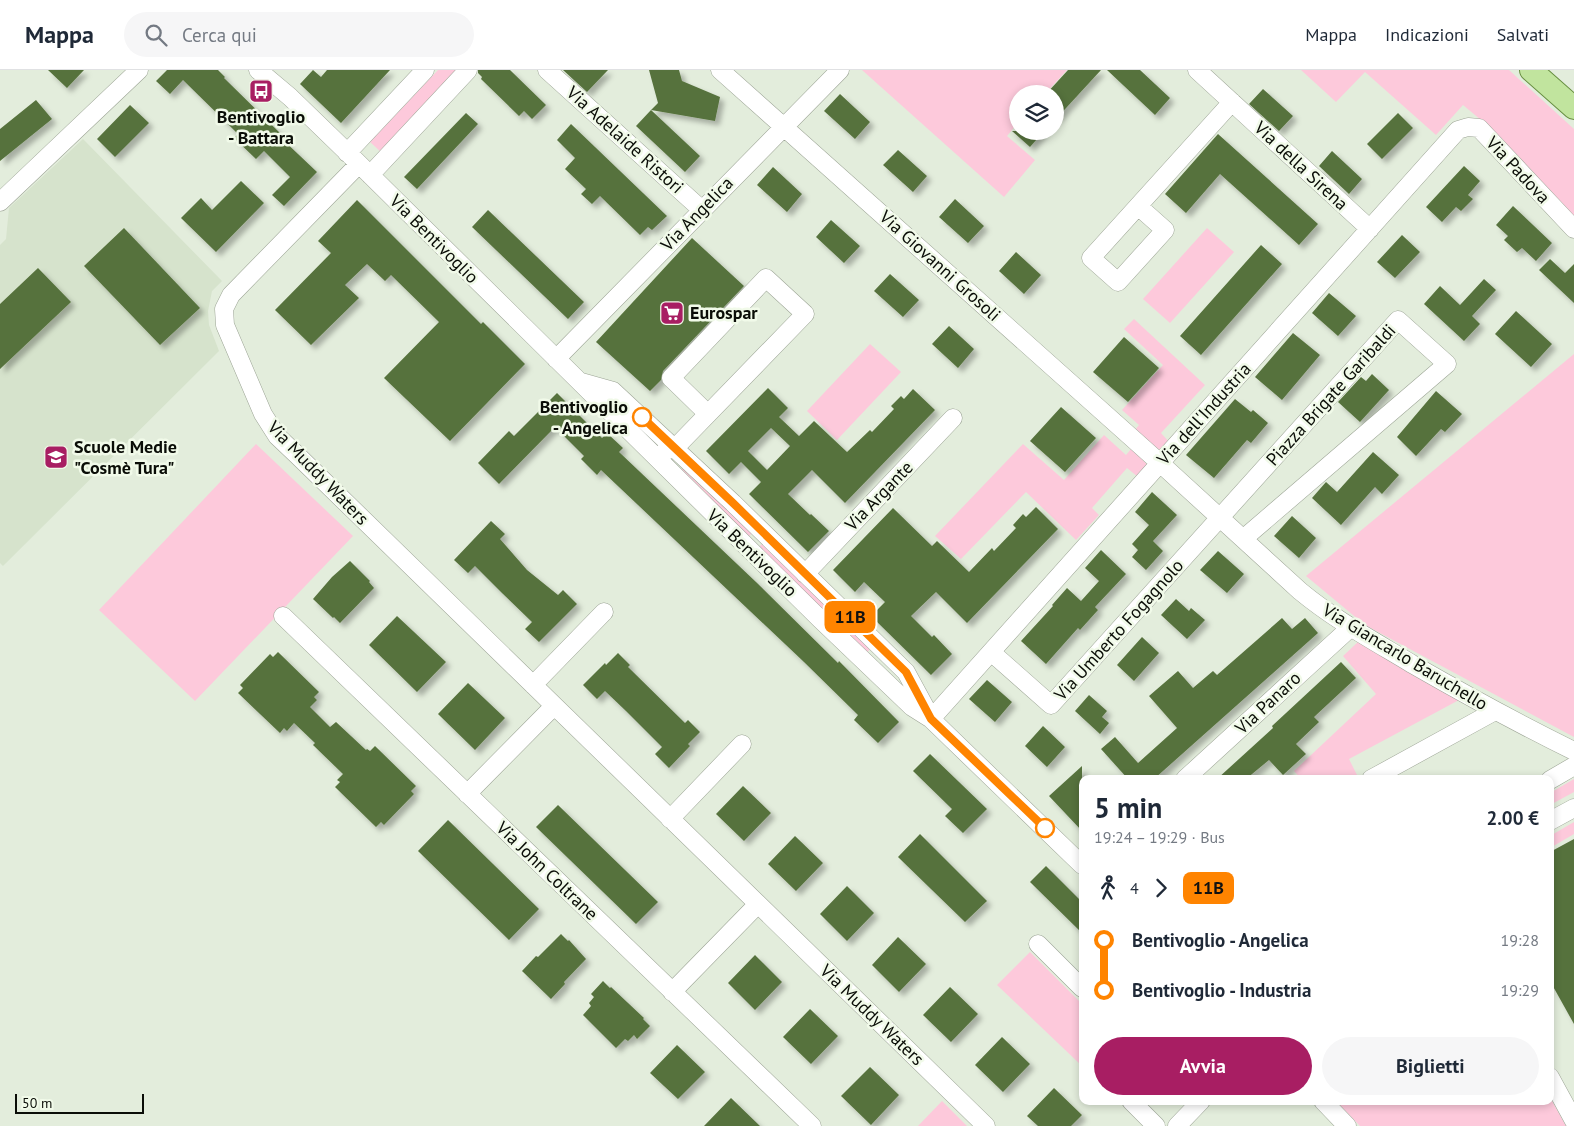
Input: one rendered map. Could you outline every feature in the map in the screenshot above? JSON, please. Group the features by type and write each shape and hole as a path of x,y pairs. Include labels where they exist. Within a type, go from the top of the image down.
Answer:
{"main road":[{"path":"1531,70 1574,108"}],"street":[{"name":"Via Bentivoglio","path":"258,70 290,97 359,164 652,455 912,708 931,719 1079,862"},
{"name":"Via Bentivoglio","path":"269,70 290,97"},
{"path":"359,164 425,70"},
{"path":"359,164 468,70"},
{"name":"Via Adelaide Ristori","path":"548,70 702,210"},
{"name":"Via Giovanni Grosoli","path":"720,70 1160,463"},
{"name":"Via Angelica","path":"556,359 840,70"},
{"name":"Via della Sirena","path":"1197,70 1370,229"},
{"path":"1,199 132,72"},
{"path":"1138,206 1166,230 1118,282 1091,258 1138,206 1232,102"},
{"name":"Via dell'Industria","path":"931,719 1458,130 1473,126 1479,128 1484,133"},
{"name":"Via Padova","path":"1484,133 1574,229"},
{"name":"Via Muddy Waters","path":"359,164 231,295 224,309 225,325 263,414 277,436 986,1126"},
{"path":"652,455 675,448 708,414 804,314 766,278 671,378 708,414"},
{"name":"Piazza Brigate Garibaldi","path":"1220,518 1398,320 1447,364 1243,539"},
{"name":"Via Bentivoglio","path":"578,381 613,391 675,448 906,672 931,719"},
{"name":"Via Argante","path":"805,574 953,418"},
{"path":"672,474 675,448"},
{"name":"Via Giancarlo Baruchello","path":"1160,463 1323,610 1350,628 1495,711 1574,751"},
{"name":"Via Umberto Fogagnolo","path":"991,652 1052,705 1220,518"},
{"path":"533,686 604,612"},
{"name":"Via John Coltrane","path":"283,616 812,1126"},
{"name":"Via Panaro","path":"1189,775 1350,628"},
{"path":"467,794 554,706"},
{"path":"1378,775 1495,711"},
{"path":"670,819 742,744"},
{"path":"1554,778 1574,766"},
{"path":"1554,819 1574,808"},
{"path":"672,992 758,904"},
{"path":"1038,944 1079,985"},
{"path":"1554,1084 1574,1121"},
{"path":"1135,1105 1156,1126"},
{"path":"1177,1126 1197,1105"},
{"path":"1327,1105 1347,1126"}],"shaded area":[{"path":"438,70 458,70 381,152 370,142"},
{"path":"862,70 1067,70 1053,85 1009,85 1009,134 1007,136 1009,140 1012,140 1035,160 1004,197"},
{"path":"1301,70 1509,70 1574,129 1574,217 1493,130 1463,105 1436,135 1365,72 1336,102"},
{"name":"Scuole Medie \"Cosmè Tura\"","path":"83,139 222,281 212,291 208,311 209,325 219,351 3,566 0,563 0,245 6,239 9,208"},
{"path":"1207,228 1234,252 1170,323 1143,299"},
{"path":"1134,319 1205,385 1161,433 1169,442 1160,452 1135,430 1139,425 1122,410 1163,365 1124,329"},
{"path":"870,344 901,372 837,440 807,411"},
{"path":"1574,354 1574,737 1365,625 1306,576"},
{"path":"1104,435 1126,455 1131,449 1148,465 1138,477 1127,468 1092,508 1099,515 1076,540 1026,492 961,559 935,536 1023,444 1064,480"},
{"path":"256,444 353,536 195,701 99,610"},
{"path":"685,467 754,531 745,540 680,470"},
{"path":"765,541 873,645 866,654 757,549"},
{"path":"1358,642 1459,700 1349,759 1357,775 1298,775 1294,771 1376,694 1343,656"},
{"path":"1574,779 1574,792 1554,803 1554,791"},
{"path":"1574,822 1574,834 1554,846 1554,834"},
{"path":"1030,952 1079,1001 1079,1063 997,985"},
{"path":"942,1101 967,1126 918,1126"},
{"path":"1554,1104 1566,1126 1360,1126 1340,1105"}],"building":[{"path":"48,70 84,70 67,88"},
{"path":"167,70 218,70 281,134 279,136 317,172 284,206 272,195 290,177 264,151 256,159 234,138 238,134 183,80 170,94 156,81"},
{"path":"313,70 321,77 327,70 390,70 341,123 300,84"},
{"path":"478,70 510,70 546,105 532,119 524,111 519,116 481,79 482,77"},
{"path":"563,70 608,70 587,92"},
{"path":"649,70 679,70 682,81 720,97 715,121 651,110 658,103"},
{"path":"1068,70 1101,70 1064,110 1064,85 1054,85"},
{"path":"1107,70 1140,70 1170,98 1155,115"},
{"path":"1263,89 1293,116 1279,131 1249,104"},
{"path":"840,94 870,122 855,139 824,111"},
{"path":"36,100 52,119 0,161 0,129"},
{"path":"130,105 149,123 115,157 97,139"},
{"path":"651,110 700,156 685,172 636,126"},
{"path":"466,113 478,124 417,189 404,177"},
{"path":"1398,113 1413,128 1382,159 1367,144"},
{"path":"571,124 667,216 652,230 648,227 640,235 600,196 592,204 581,194 586,189 565,169 575,158 557,140"},
{"path":"1218,134 1318,224 1299,245 1220,174 1186,213 1165,194"},
{"path":"1022,140 1036,140 1030,147"},
{"path":"898,150 927,176 913,192 883,165"},
{"path":"1332,151 1362,179 1349,194 1319,166"},
{"path":"1464,166 1480,181 1468,195 1473,199 1461,211 1456,207 1442,222 1426,207"},
{"path":"773,167 802,194 787,212 757,185"},
{"path":"241,181 264,203 216,252 181,218 201,198 212,210"},
{"path":"955,199 984,226 968,243 939,217"},
{"path":"357,200 481,324 483,322 525,364 450,441 384,378 439,322 391,275 385,281 367,264 345,285 359,298 311,345 275,310 331,253 318,241"},
{"path":"1513,206 1552,243 1536,261 1522,248 1517,252 1504,240 1508,236 1496,225"},
{"path":"488,210 584,302 568,319 472,227"},
{"path":"831,220 860,246 844,263 816,237"},
{"path":"124,228 200,308 160,345 84,266"},
{"path":"1402,235 1420,252 1395,278 1377,262"},
{"name":"Eurospar","path":"692,238 744,286 663,371 661,380 650,391 596,342"},
{"path":"1261,245 1282,264 1201,355 1180,336"},
{"path":"1016,252 1041,275 1024,294 999,271"},
{"path":"1550,259 1565,273 1574,264 1574,303 1539,270"},
{"path":"38,268 71,302 0,369 0,304"},
{"path":"890,274 919,300 903,317 874,291"},
{"path":"1484,279 1496,290 1472,316 1480,324 1464,341 1424,304 1440,286 1460,305"},
{"path":"1329,293 1356,316 1338,336 1312,313"},
{"path":"1516,311 1552,344 1531,367 1495,334"},
{"path":"949,326 974,349 958,368 932,344"},
{"path":"1293,333 1320,355 1282,400 1255,377"},
{"path":"1124,337 1159,368 1128,402 1093,372"},
{"path":"1372,374 1389,390 1360,422 1338,402 1361,377 1366,381"},
{"path":"768,388 788,408 779,417 799,436 814,421 847,452 870,430 872,432 894,409 891,406 901,396 904,399 913,389 935,410 845,503 812,470 788,494 829,531 808,552 749,494 761,482 741,462 729,474 706,451","holes":["771,428 790,446 767,470 748,451"]},
{"path":"1436,391 1462,414 1445,432 1441,429 1416,456 1397,437"},
{"path":"557,393 602,438 607,433 623,448 619,452 838,663 839,661 899,722 878,743 854,720 858,715 804,662 601,470 597,475 581,459 584,456 555,427 499,484 478,463 509,431 514,436"},
{"path":"1235,399 1251,412 1253,410 1268,423 1251,443 1247,440 1214,478 1186,455"},
{"path":"1061,407 1096,438 1065,472 1030,441"},
{"path":"1373,452 1399,475 1382,494 1375,487 1341,525 1312,498 1326,482 1337,492"},
{"path":"1152,492 1177,515 1153,541 1163,551 1146,570 1132,557 1138,550 1132,544 1149,525 1135,512"},
{"path":"1036,507 1058,529 967,623 936,592 911,616 932,637 934,635 952,654 931,675 871,616 885,602 864,582 855,592 833,570 893,508 932,546 937,541 969,572 992,548 994,551 1016,528 1013,525 1023,514 1026,517"},
{"path":"1292,516 1316,538 1299,558 1274,536"},
{"path":"491,521 505,534 500,539 527,570 558,595 563,590 577,604 539,642 525,629 532,622 475,566 468,573 454,560"},
{"path":"1101,550 1126,574 1095,607 1098,610 1080,630 1078,628 1046,664 1021,641 1067,588 1081,601 1099,581 1085,568"},
{"path":"1218,551 1244,574 1227,593 1200,570"},
{"path":"350,561 370,581 374,588 340,623 313,599 332,577"},
{"path":"1176,599 1189,611 1191,608 1205,620 1187,639 1161,615"},
{"path":"397,616 446,662 417,692 369,645"},
{"path":"1282,618 1292,629 1305,618 1318,633 1158,775 1124,775 1101,749 1115,737 1138,763 1177,728 1149,696 1178,671 1193,688 1213,671 1217,675"},
{"path":"1142,637 1159,653 1134,681 1117,665"},
{"path":"278,652 319,692 314,697 317,700 310,707 330,727 336,722 366,750 370,751 375,746 416,786 411,791 414,794 384,825 381,822 376,827 335,787 340,782 337,780 343,774 313,745 315,743 294,723 287,731 284,728 280,733 238,693 243,688 240,685 270,654 273,657"},
{"path":"618,653 630,665 628,667 685,723 688,720 700,732 688,744 690,746 669,768 655,754 662,747 626,711 605,691 597,699 583,685"},
{"path":"1341,662 1356,678 1314,717 1319,722 1296,744 1306,754 1283,775 1269,760 1251,775 1221,775 1273,728 1272,726"},
{"path":"987,680 1012,702 995,722 969,699"},
{"path":"468,683 505,718 475,750 438,714"},
{"path":"1089,695 1107,711 1102,717 1109,723 1100,734 1075,711"},
{"path":"1043,726 1065,747 1047,767 1025,746"},
{"path":"930,754 987,809 963,833 945,816 952,809 913,771"},
{"path":"1082,766 1082,775 1079,775 1079,828 1049,796"},
{"path":"743,786 771,813 744,841 716,814"},
{"path":"558,805 658,902 636,924 536,827"},
{"path":"448,820 539,909 509,940 418,851"},
{"path":"920,834 987,901 965,922 898,857"},
{"path":"795,836 823,863 796,891 768,864"},
{"path":"1574,839 1574,1024 1554,988 1554,850"},
{"path":"1046,866 1079,899 1079,930 1030,882"},
{"path":"847,886 874,913 847,941 820,914"},
{"path":"561,934 586,959 551,999 522,971"},
{"path":"898,937 926,964 899,992 872,965"},
{"path":"755,955 782,982 755,1010 728,983"},
{"path":"603,981 644,1018 650,1026 637,1039 634,1035 628,1041 625,1039 616,1048 583,1015 591,1006 589,1003 594,997 591,994"},
{"path":"950,987 978,1014 951,1042 923,1015"},
{"path":"810,1009 838,1036 811,1064 783,1037"},
{"path":"1002,1037 1030,1064 1003,1092 975,1065"},
{"path":"677,1045 705,1072 678,1099 650,1073"},
{"path":"870,1067 899,1095 871,1125 841,1096"},
{"path":"1054,1088 1082,1115 1071,1126 1038,1126 1027,1116"},
{"path":"731,1098 760,1126 704,1126"}],"bus line":[{"name":"11B","path":"642,417 906,672 931,719 1045,828"}],"place":[{"name":"Bentivoglio - Battara","path":"261,91"},
{"name":"Eurospar","path":"672,313"},
{"name":"Bentivoglio - Angelica","path":"642,417"},
{"name":"Scuole Medie \"Cosmè Tura\"","path":"56,457"}]}
